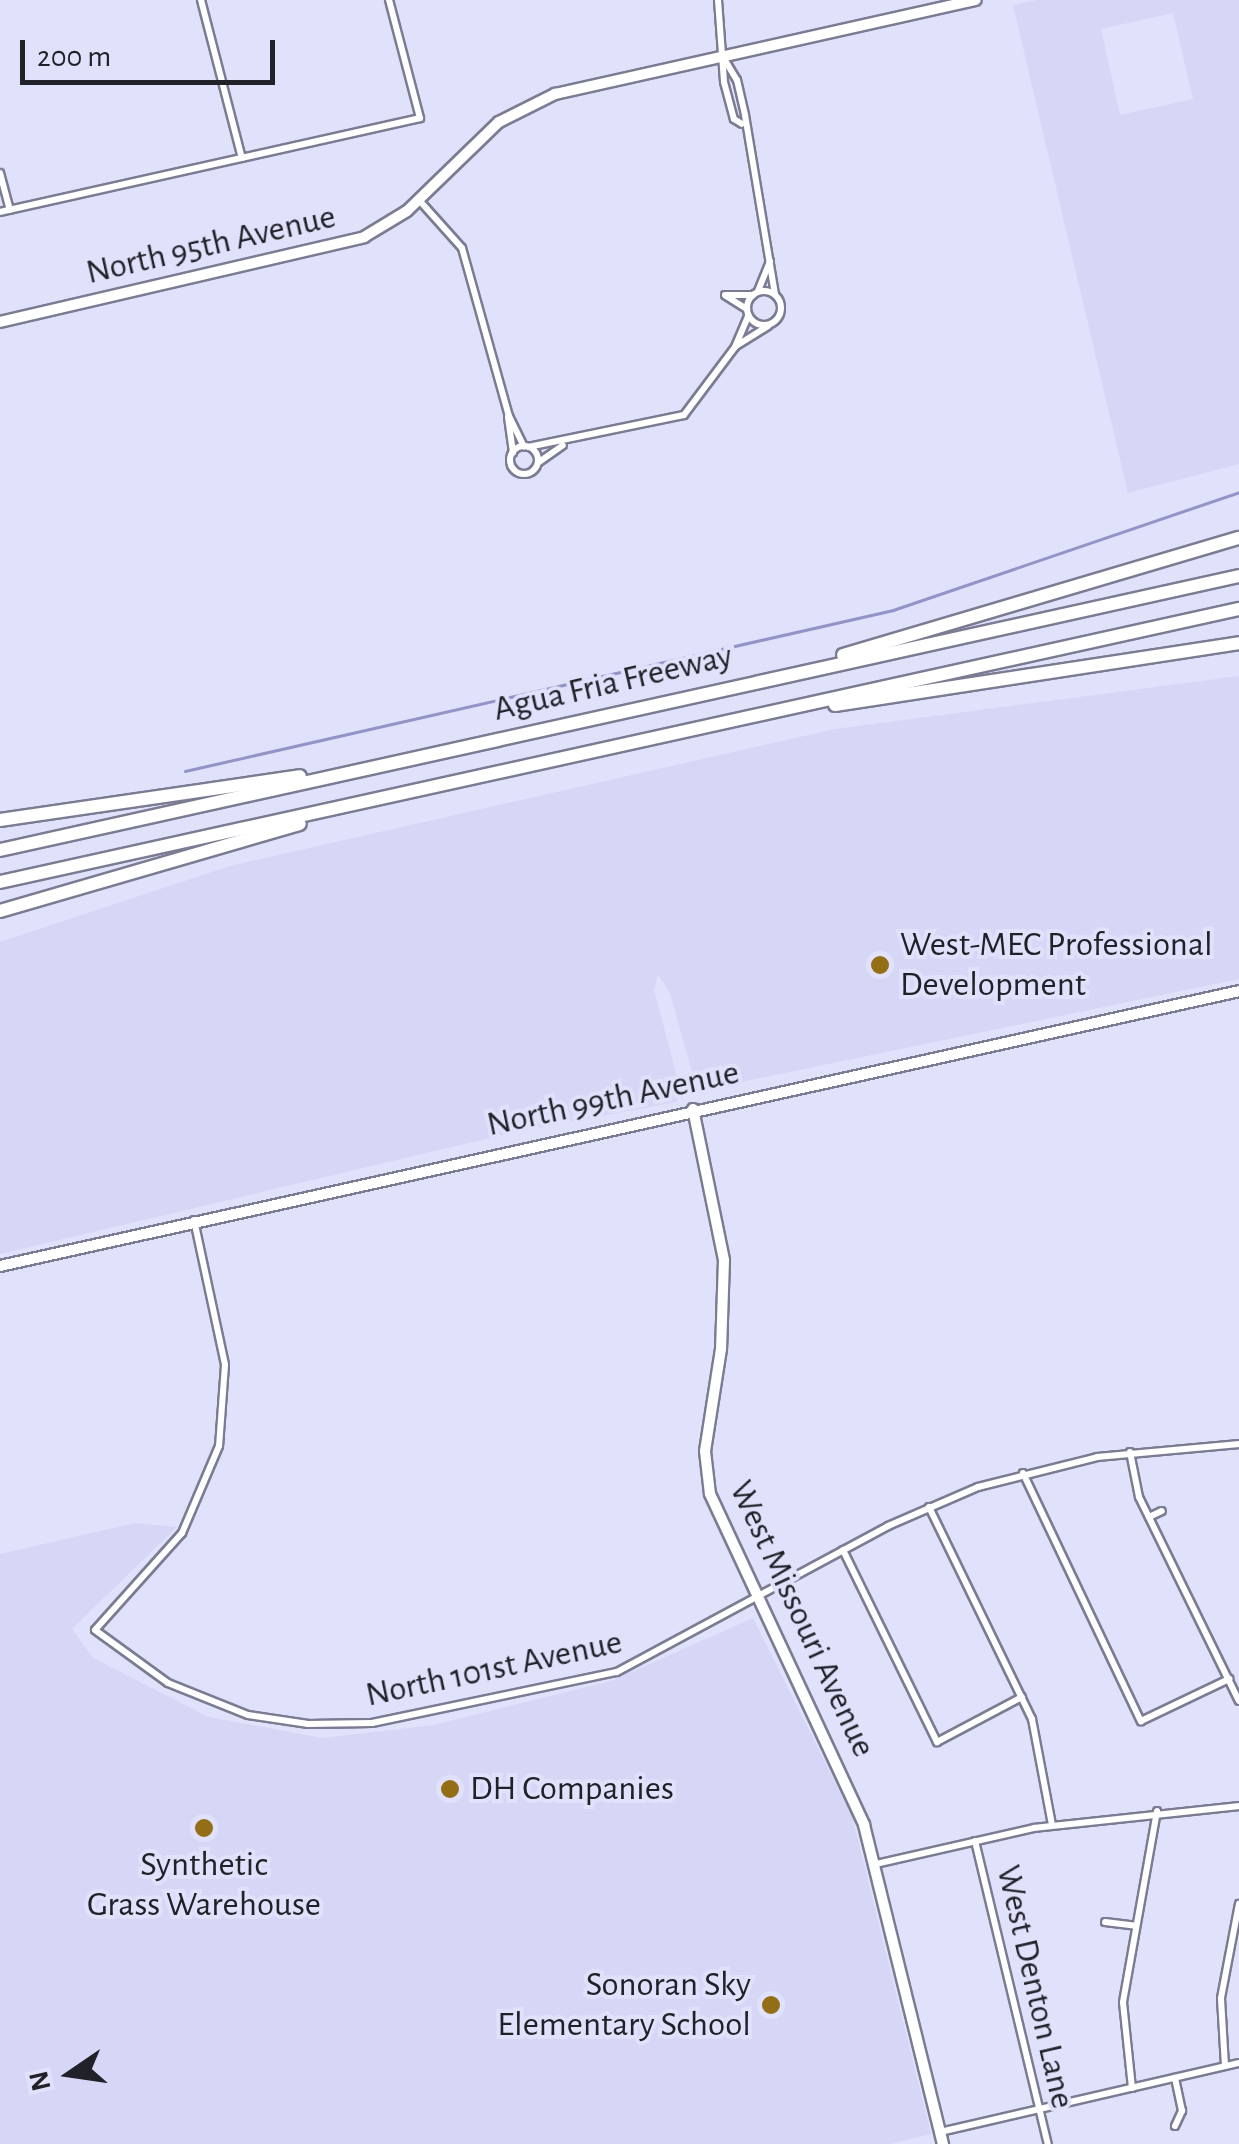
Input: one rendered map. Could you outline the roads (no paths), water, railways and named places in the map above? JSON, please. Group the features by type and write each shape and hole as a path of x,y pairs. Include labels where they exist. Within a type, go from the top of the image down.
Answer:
{"highway":[{"path":"771,678 1239,538"},
{"name":"Agua Fria Freeway","path":"0,850 1239,576"},
{"name":"Agua Fria Freeway","path":"0,882 1239,608"},
{"path":"778,710 1239,642"},
{"path":"0,820 362,770"},
{"path":"0,911 370,801"}],"street":[{"path":"201,0 242,158"},
{"path":"0,212 420,118 389,0"},
{"path":"718,0 722,56 734,119 742,124"},
{"name":"North 95th Avenue","path":"0,322 336,247 384,227 516,111 556,94 976,0"},
{"path":"722,56 737,80 742,124 780,315 735,346"},
{"path":"0,172 10,210"},
{"path":"419,200 462,248 509,416 518,473 530,472 563,445"},
{"path":"513,453 526,447 563,445 684,414 735,346 771,260"},
{"path":"768,325 726,295 774,295"},
{"path":"509,416 538,463"},
{"name":"North 99th Avenue","path":"0,1266 693,1109 1239,991"},
{"name":"West Missouri Avenue","path":"693,1109 724,1260 707,1480 718,1518 849,1788 876,1864 942,2138"},
{"name":"North 101st Avenue","path":"194,1220 225,1365 219,1446 182,1532 95,1630 147,1670 223,1707 340,1726 420,1716 632,1667 929,1507 1023,1474 1130,1452 1239,1444"},
{"path":"1130,1452 1148,1517 1239,1701"},
{"path":"1023,1474 1142,1721 1229,1679"},
{"path":"929,1507 1022,1697 1038,1740 1052,1825"},
{"path":"1148,1517 1162,1510"},
{"path":"843,1550 937,1742 1022,1697"},
{"path":"876,1864 1052,1825 1156,1811 1239,1806"},
{"path":"1132,2088 1122,2016 1156,1811"},
{"name":"West Denton Lane","path":"975,1841 1048,2144"},
{"path":"1225,2066 1221,1998 1239,1904"},
{"path":"1106,1922 1136,1926"},
{"path":"942,2138 1038,2109 1239,2063"},
{"path":"1176,2078 1182,2111 1176,2126"}],"waterway":[{"path":"185,771 893,610 1239,492"}],"place":[{"name":"West-MEC Professional Development","path":"880,965"},
{"name":"DH Companies","path":"450,1789"},
{"name":"Synthetic Grass Warehouse","path":"204,1828"},
{"name":"Sonoran Sky Elementary School","path":"771,2005"}]}
